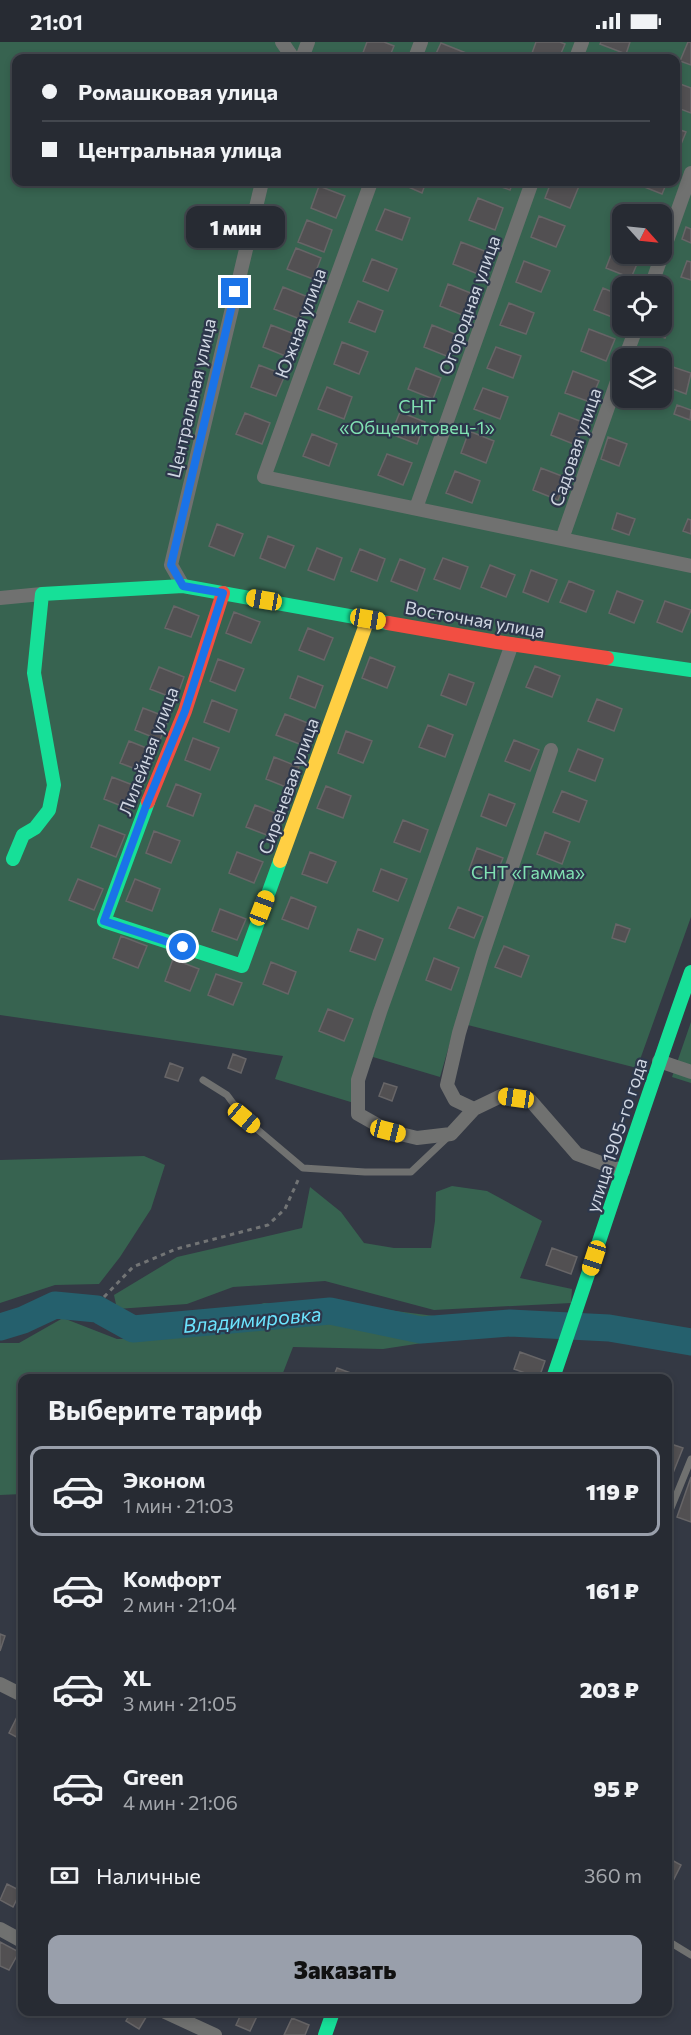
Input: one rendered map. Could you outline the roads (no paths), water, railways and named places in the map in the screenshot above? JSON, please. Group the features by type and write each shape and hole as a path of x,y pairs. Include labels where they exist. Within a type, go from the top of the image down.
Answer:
{"street":[{"path":"655,276 691,173"},
{"name":"Центральная улица","path":"183,586 171,565 261,186"},
{"name":"Южная улица","path":"370,186 264,477 416,508"},
{"name":"Огородная улица","path":"416,508 531,186"},
{"name":"Садовая улица","path":"562,539 612,396"},
{"path":"416,508 691,566"},
{"name":"Восточная улица","path":"42,594 183,586 512,644 691,670"},
{"name":"Лилейная улица","path":"223,593 185,711 146,806 104,921 242,966"},
{"path":"0,598 42,594 34,673 54,785 49,810 34,828 23,835 14,859"},
{"name":"Сиреневая улица","path":"242,966 368,619"},
{"path":"512,644 380,1012 358,1080 358,1114 388,1131 417,1138 451,1134 474,1109 501,1096 530,1100 577,1154 623,1171"},
{"path":"474,1109 455,1100 447,1085 459,1032 476,976 551,750"},
{"name":"улица 1905-го года","path":"554,1374 691,972"},
{"path":"659,1061 691,1072"},
{"path":"0,1684 18,1693"},
{"path":"0,1929 18,1939"},
{"path":"174,2016 215,2035"},
{"path":"325,2035 332,2016"}],"lane":[{"path":"203,1080 227,1095 244,1118 303,1168 411,1172 451,1134"},
{"path":"672,1506 691,1459"},
{"path":"672,1943 691,1955"}],"waterway":[{"name":"Владимировка","path":"0,1327 23,1320 55,1305 97,1309 133,1329 330,1311 421,1330 510,1323 609,1328 691,1342"}],"park label":[{"name":"СНТ «Общепитовец-1»","path":"417,416"},
{"name":"СНТ «Гамма»","path":"528,872"}]}
